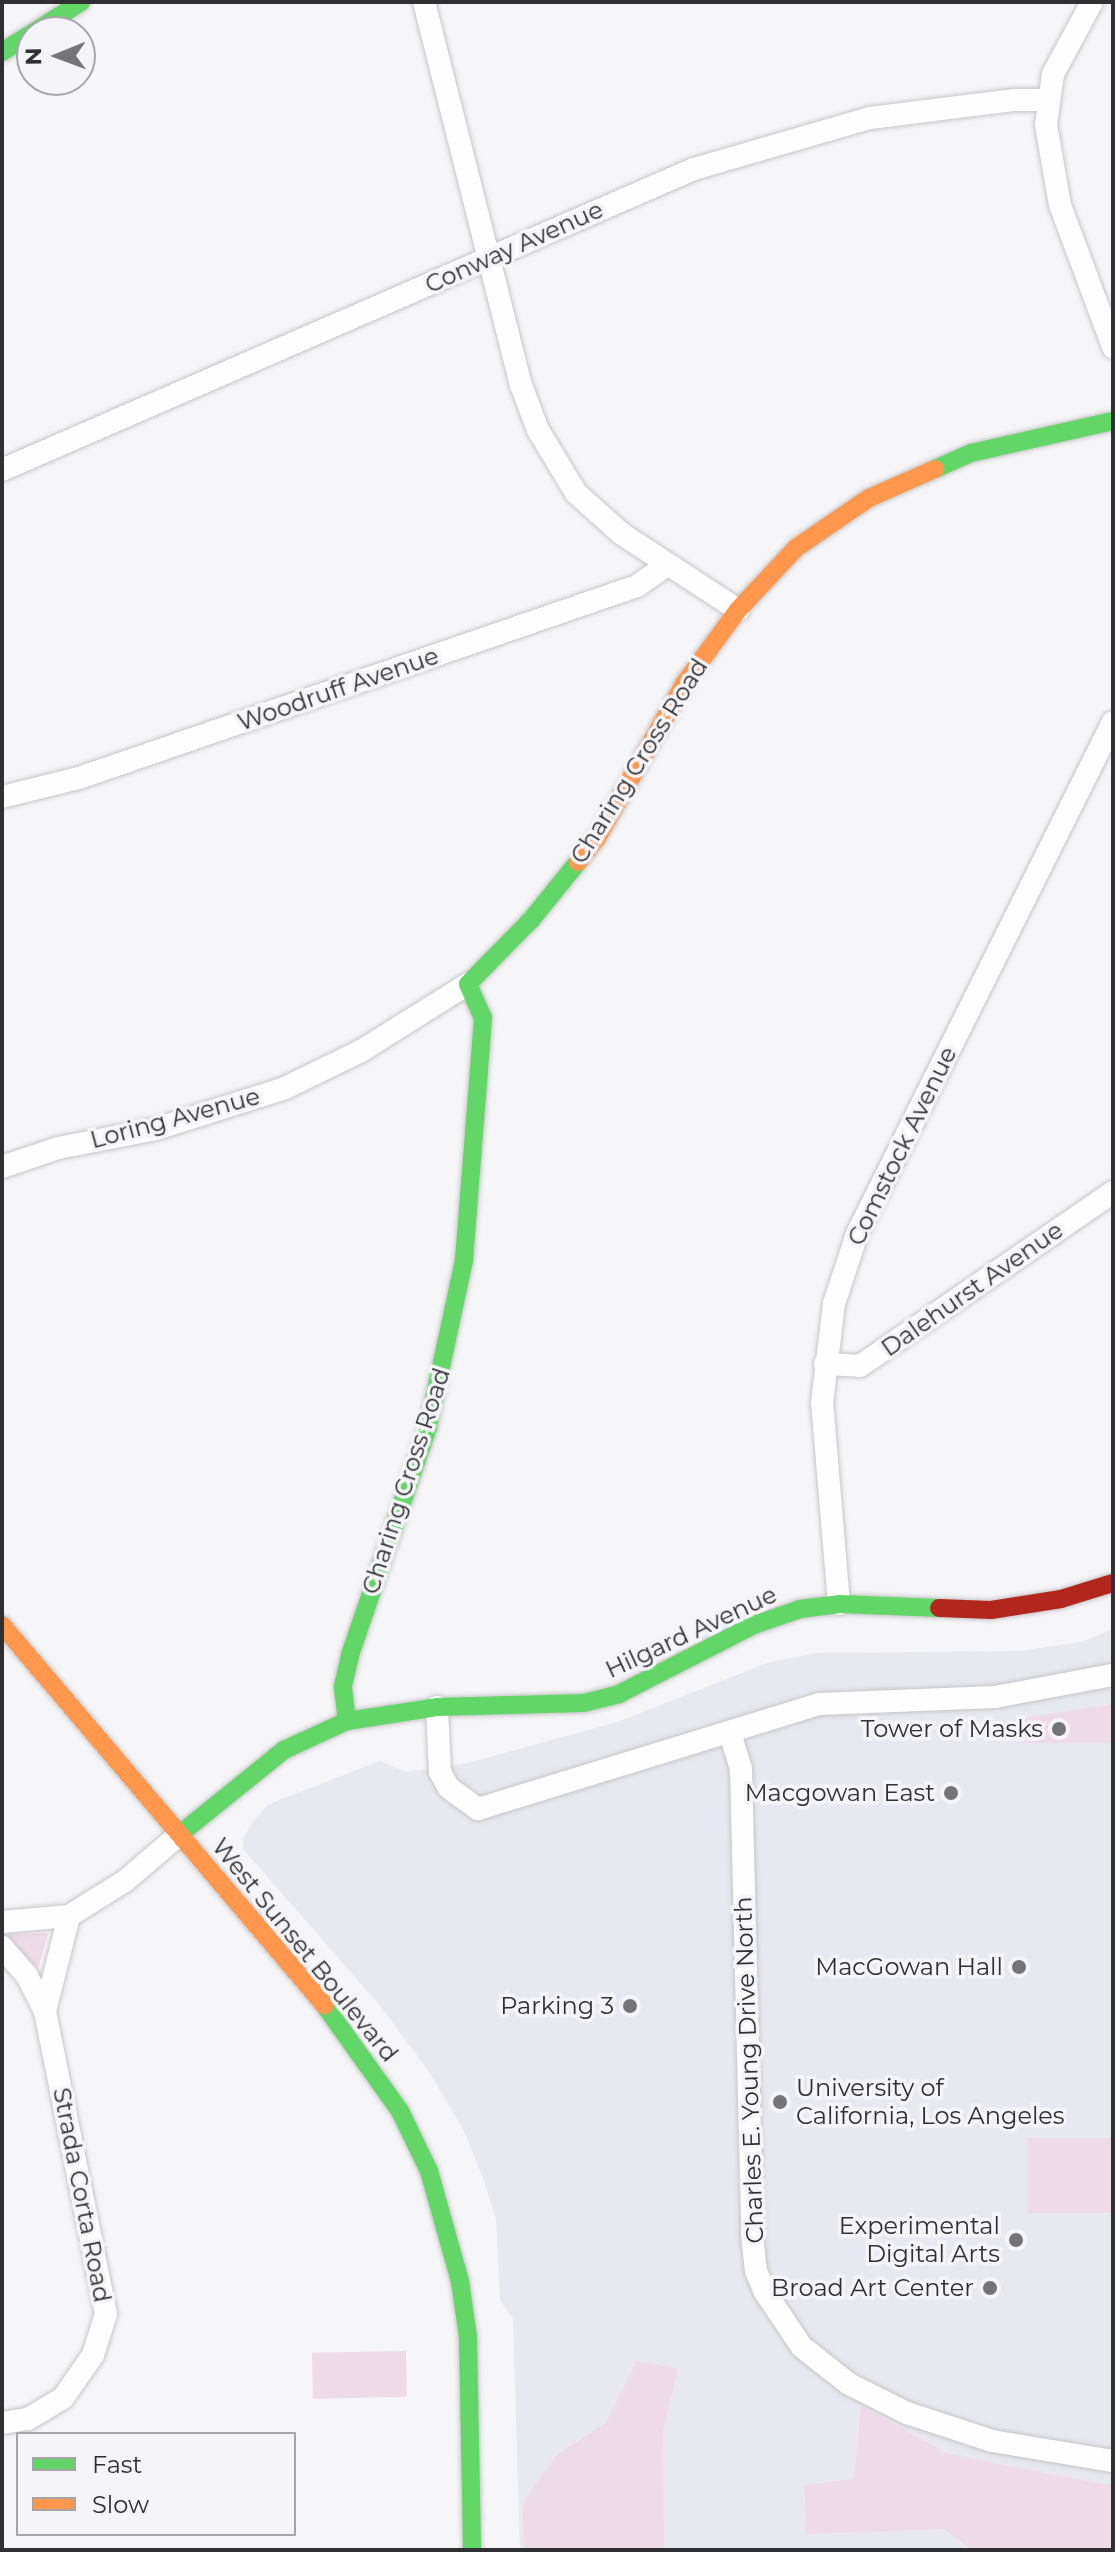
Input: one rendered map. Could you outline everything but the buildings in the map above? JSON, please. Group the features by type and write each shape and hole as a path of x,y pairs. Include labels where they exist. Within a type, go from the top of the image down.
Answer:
{"street":[{"path":"59,16 81,2"},
{"path":"424,2 521,385 558,466 588,503 667,565 738,610 796,548 869,498 971,453 1113,421"},
{"path":"1092,2 1068,40 1047,100 1049,156 1060,205 1113,347"},
{"name":"Conway Avenue","path":"2,470 694,169 810,132 884,116 1047,100"},
{"name":"Woodruff Avenue","path":"2,797 79,778 637,586 667,565"},
{"name":"Charing Cross Road","path":"347,1721 343,1686 350,1655 428,1427 464,1260 483,1018 468,984 531,920 597,838 684,684 738,610"},
{"name":"Comstock Avenue","path":"839,1604 825,1458 825,1364 834,1304 857,1234 1113,722"},
{"name":"Loring Avenue","path":"2,1167 58,1148 156,1129 285,1088 361,1051 468,984"},
{"name":"Dalehurst Avenue","path":"825,1364 860,1366 1113,1192"},
{"name":"Hilgard Avenue","path":"180,1834 284,1750 347,1721 437,1707 545,1707 607,1697 754,1625 800,1609 839,1604 991,1610 1061,1599 1113,1583"},
{"name":"West Sunset Boulevard","path":"2,1625 357,2045 400,2111 429,2171 448,2225 468,2337 472,2550"},
{"path":"437,1707 440,1772 449,1788 478,1809 819,1704 995,1697 1113,1675"},
{"name":"Charles E. Young Drive North","path":"730,1733 741,1768 751,2217 756,2271 765,2292 802,2347 849,2384 907,2413 992,2441 1113,2461"},
{"path":"2,1922 69,1916 125,1881 180,1834"},
{"name":"Strada Corta Road","path":"45,2011 69,1916"},
{"name":"Strada Corta Road","path":"2,1947 27,1976 45,2011 106,2314 93,2355 63,2398 28,2419 2,2423"}],"shaded area":[{"name":"University of California, Los Angeles","path":"1113,1629 1113,2550 520,2550 513,2319 500,2300 496,2219 484,2181 464,2131 430,2073 381,2007 243,1849 243,1839 253,1821 269,1804 380,1761 406,1772 468,1763 617,1722 770,1662 816,1653 1020,1651 1081,1642"},
{"path":"1113,1704 1113,1743 1029,1743 987,1732 988,1724"},
{"path":"48,1933 38,1969 8,1937 9,1934"},
{"path":"1028,2138 1113,2138 1113,2213 1028,2213"},
{"path":"406,2351 407,2397 313,2399 312,2353"},
{"path":"637,2361 678,2369 663,2431 664,2550 524,2550 523,2507 532,2488 557,2455 606,2423"},
{"path":"861,2406 948,2454 1113,2486 1113,2550 972,2550 944,2529 807,2534 804,2485 854,2479"}],"traffic: fast":[{"path":"59,16 81,2"},
{"path":"2,52 16,43"},
{"path":"935,469 971,453 1113,421"},
{"path":"347,1721 343,1686 350,1655 428,1427 464,1260 483,1018 468,984 531,920 578,862"},
{"path":"180,1834 284,1750 347,1721 437,1707 584,1703 619,1694 754,1625 800,1609 839,1604 939,1608"},
{"path":"325,2006 400,2111 429,2171 460,2281 468,2337 472,2550"}],"traffic: slow":[{"path":"578,862 597,838 684,684 738,610 796,548 869,498 935,469"},
{"path":"2,1625 325,2006"}],"traffic: jam":[{"path":"939,1608 991,1610 1061,1599 1113,1583"}],"place":[{"name":"Tower of Masks","path":"1059,1729"},
{"name":"Macgowan East","path":"951,1793"},
{"name":"MacGowan Hall","path":"1019,1967"},
{"name":"Parking 3","path":"630,2006"},
{"name":"University of California, Los Angeles","path":"780,2102"},
{"name":"Experimental Digital Arts","path":"1016,2240"},
{"name":"Broad Art Center","path":"990,2288"}]}
